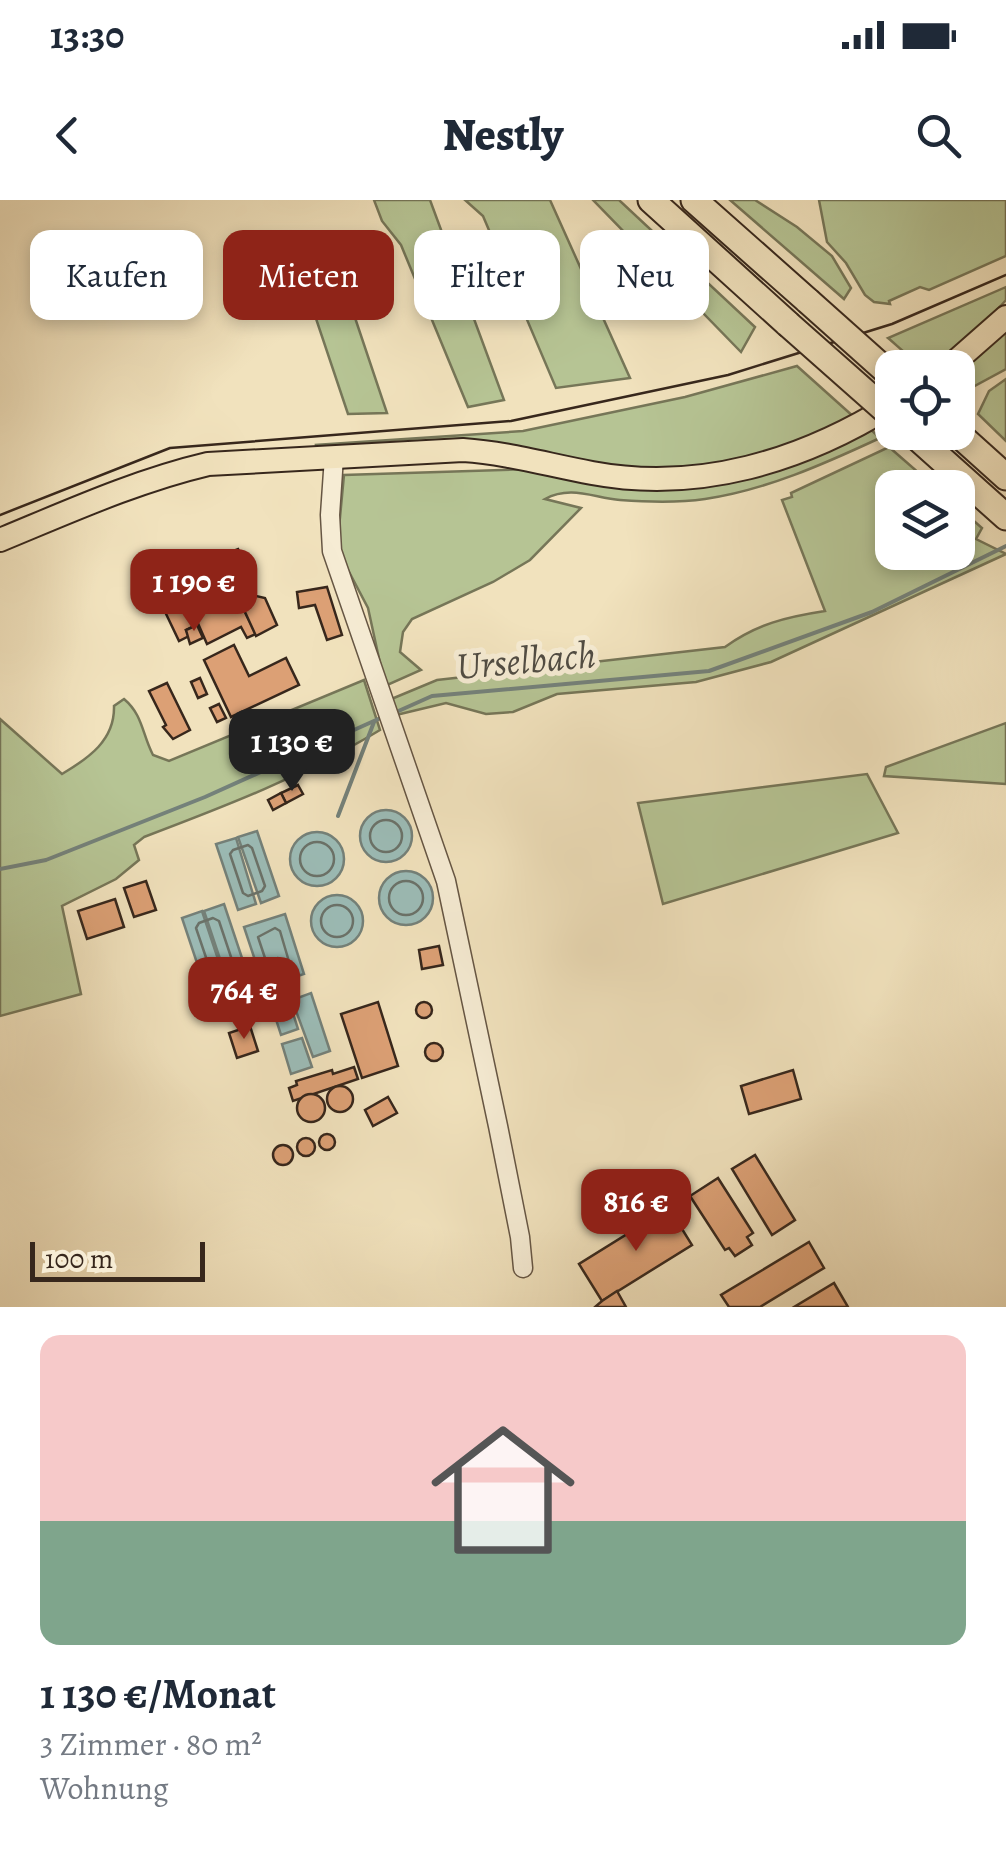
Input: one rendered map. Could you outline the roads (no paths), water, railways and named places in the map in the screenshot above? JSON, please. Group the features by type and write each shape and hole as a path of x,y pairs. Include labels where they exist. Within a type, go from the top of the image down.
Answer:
{"highway":[{"path":"651,200 875,401"},
{"path":"694,200 875,361"},
{"path":"975,449 1006,476"},
{"path":"931,450 1006,517"}],"main road":[{"path":"969,350 1006,318"},
{"path":"0,540 170,473 242,460 463,450 505,453 630,479 712,476 792,455 875,416"}],"street":[{"path":"334,456 332,552 446,880 520,1236 522,1268"}],"water":[{"path":"386,810 405,817 412,836 405,855 386,862 367,855 360,836 367,817"},
{"path":"257,831 279,896 261,903 238,837"},
{"path":"317,832 336,840 344,859 336,878 317,886 298,878 290,859 298,840"},
{"path":"236,838 256,904 238,910 216,844"},
{"path":"406,871 425,879 433,898 425,917 406,925 387,917 379,898 387,879"},
{"path":"337,895 356,902 363,921 356,940 337,947 318,940 311,921 318,902"},
{"path":"224,904 251,985 231,992 204,911"},
{"path":"202,911 231,998 211,1005 182,918"},
{"path":"285,914 304,974 286,980 277,957 283,981 264,987 244,927"},
{"path":"311,993 330,1051 313,1057 292,1000"},
{"path":"290,1004 298,1029 281,1035 273,1010"},
{"path":"302,1038 312,1067 291,1074 282,1044"}],"waterway":[{"name":"Urselbach","path":"394,713 432,696 709,671 872,612 1006,546"},
{"name":"Urselbach","path":"0,869 46,860 205,797 385,716"},
{"path":"338,816 374,722"}],"tram line":[{"path":"0,515 170,448 511,421 728,375 892,324 1006,275"}]}
